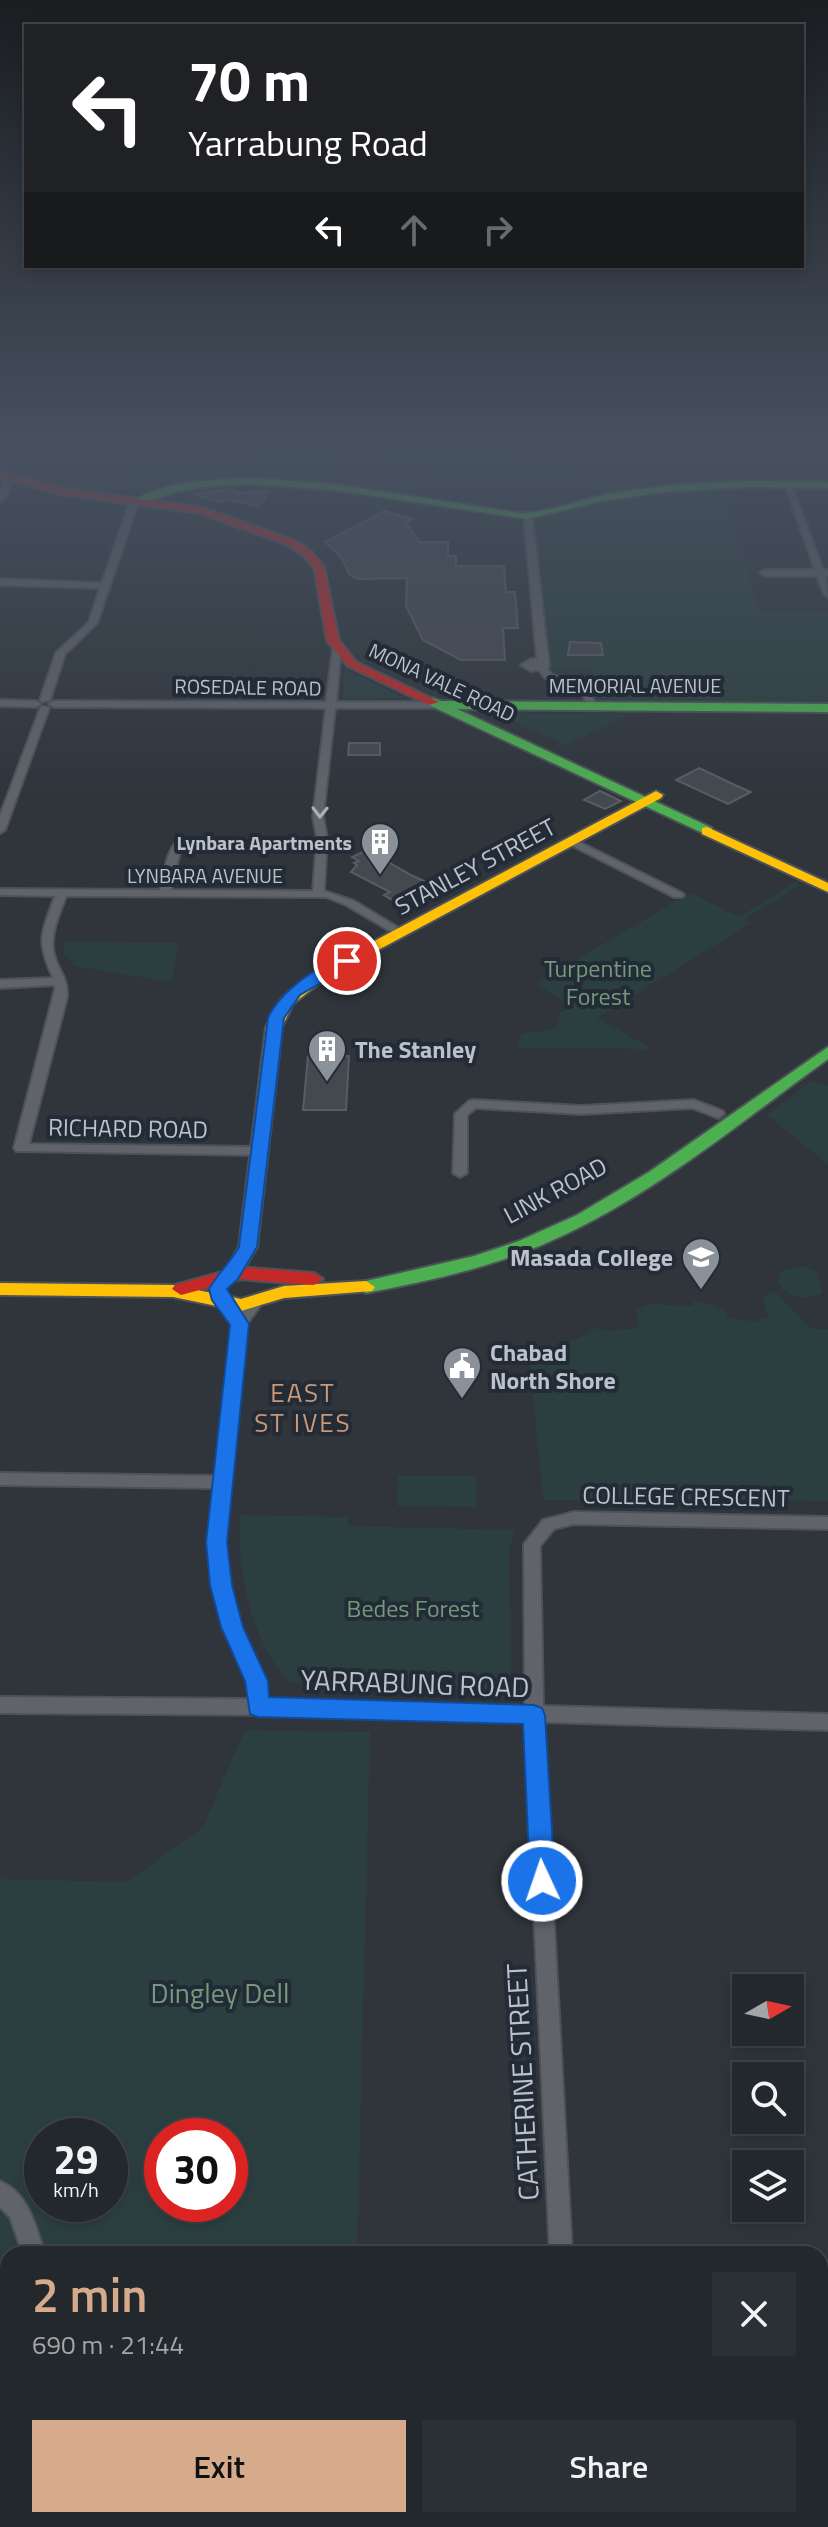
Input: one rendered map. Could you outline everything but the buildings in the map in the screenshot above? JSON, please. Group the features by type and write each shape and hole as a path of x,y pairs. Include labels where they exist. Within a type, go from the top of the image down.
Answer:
{"main road":[{"name":"MONA VALE ROAD","path":"312,560 322,573 331,635 337,648 365,672 828,874"},
{"name":"MONA VALE ROAD","path":"328,560 336,570 346,633 356,650 379,668 463,705 828,888"},
{"name":"MEMORIAL AVENUE","path":"441,705 828,708"},
{"name":"STANLEY STREET","path":"224,1301 218,1289 248,1247 274,1027 281,1007 295,991 321,975 651,798"},
{"name":"LINK ROAD","path":"173,1291 228,1276 260,1274 325,1279 387,1275 473,1255 517,1240 597,1199 828,1037"},
{"name":"LINK ROAD","path":"173,1291 241,1305 297,1290 366,1287 421,1278 547,1236 627,1193 828,1052"},
{"name":"STANLEY STREET","path":"248,1247 269,1288 260,1301"},
{"path":"0,1289 173,1291"}],"street":[{"path":"0,830 6,795 45,704 61,653 93,623 114,560"},
{"path":"532,560 538,663 544,679 574,694 584,706"},
{"path":"764,573 824,573 828,594"},
{"path":"0,582 105,586"},
{"path":"318,894 322,838 318,817 337,648"},
{"name":"ROSEDALE ROAD","path":"0,703 441,705"},
{"path":"165,893 176,847 182,840"},
{"path":"571,841 678,895"},
{"name":"LYNBARA AVENUE","path":"0,892 318,894 350,903 401,933"},
{"path":"0,984 62,981 47,946 62,892"},
{"name":"RICHARD ROAD","path":"62,981 21,1148 261,1151"},
{"path":"460,1173 461,1114 473,1104 581,1110 694,1104 718,1114"},
{"path":"224,1301 239,1324"},
{"path":"258,1707 256,1681 232,1627 221,1585 216,1542 239,1324 260,1301"},
{"path":"0,1479 221,1482"},
{"name":"COLLEGE CRESCENT","path":"534,1715 532,1544 549,1524 574,1518 828,1523"},
{"name":"YARRABUNG ROAD","path":"0,1705 258,1707 828,1722"},
{"name":"CATHERINE STREET","path":"534,1715 561,2246"},
{"path":"0,2192 19,2210 31,2246"}],"green space":[{"path":"538,560 743,560 759,611 828,612 828,702 596,700 592,671 547,671"},
{"path":"347,670 405,698 343,699"},
{"path":"629,714 566,745 500,715"},
{"name":"Turpentine Forest","path":"796,882 801,885 744,919 751,923 597,1018 653,1049 516,1048 521,1035 556,1027 560,1023 557,1015 572,1005 535,984 690,893 739,917"},
{"path":"63,942 179,943 171,982 75,966 64,954"},
{"path":"811,1081 828,1085 828,1164 767,1115"},
{"path":"803,1266 817,1272 822,1293 796,1297 781,1286 778,1280 782,1270"},
{"path":"777,1293 811,1329 828,1329 828,1501 543,1500 529,1347 564,1344 595,1328 609,1331 638,1328 637,1309 650,1304 692,1306 694,1301 714,1305 726,1312 728,1318 758,1322 758,1319 768,1318 763,1297"},
{"path":"398,1476 476,1476 476,1507 397,1506"},
{"name":"Bedes Forest","path":"240,1515 348,1517 348,1526 515,1530 509,1551 511,1676 508,1683 495,1690 291,1683 265,1648 249,1604 241,1558"},
{"name":"Dingley Dell","path":"245,1730 370,1732 357,2246 0,2246 0,1879 128,1882 203,1827"}],"traffic: fast":[{"path":"433,702 707,831"},
{"path":"441,705 828,708"},
{"path":"366,1287 481,1260 525,1245 583,1219 655,1176 828,1052"}],"traffic: slow":[{"path":"232,1275 248,1247 274,1027 286,1002 321,975 656,795"},
{"path":"707,831 828,888"},
{"path":"0,1289 173,1291 241,1305 284,1292 366,1287"}],"traffic: jam":[{"path":"313,560 319,567 333,641 352,664 433,702"},
{"path":"181,1289 240,1273 314,1279"}],"place":[{"name":"Lynbara Apartments","path":"380,876"},
{"name":"The Stanley","path":"327,1083"},
{"name":"Masada College","path":"701,1291"},
{"name":"Chabad North Shore","path":"462,1400"}],"district":[{"name":"EAST ST IVES","path":"303,1407"}],"route":[{"path":"347,961 295,991 276,1018 248,1247 232,1275 220,1283 218,1289 221,1300 226,1302 239,1324 216,1542 221,1585 232,1627 256,1681 258,1707 534,1715 542,1881"}]}
